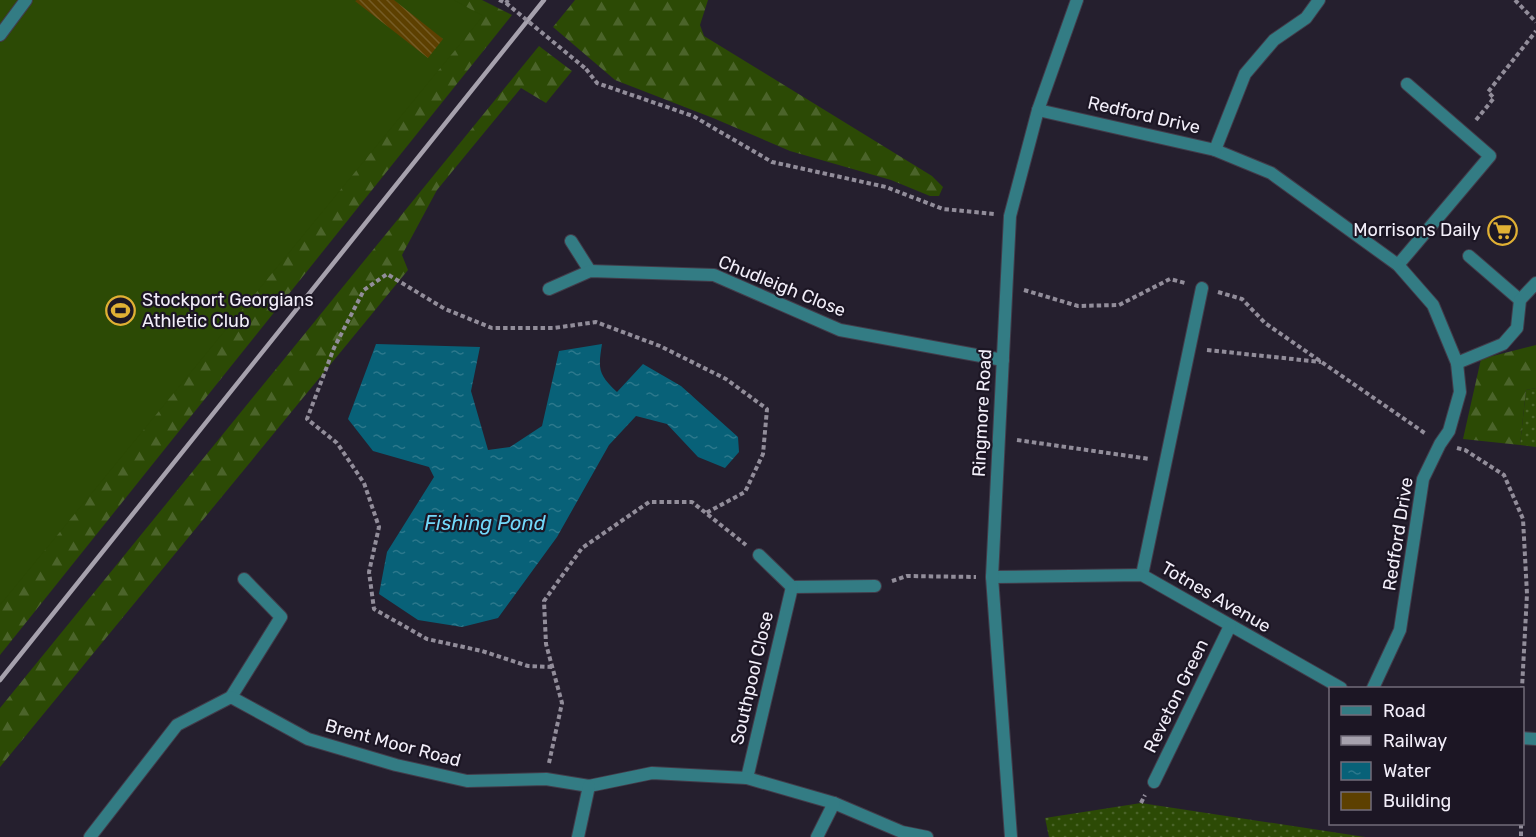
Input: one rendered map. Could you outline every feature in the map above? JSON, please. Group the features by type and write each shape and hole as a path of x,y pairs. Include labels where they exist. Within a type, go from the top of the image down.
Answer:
{"street":[{"path":"0,35 26,0"},
{"name":"Ringmore Road","path":"1011,837 992,577 1010,216 1038,110 1077,0"},
{"path":"1215,150 1245,74 1274,40 1306,18 1319,0"},
{"path":"1398,265 1490,156 1407,84"},
{"name":"Redford Drive","path":"1038,110 1215,150 1271,173 1398,265 1433,305 1457,363 1460,392 1449,431 1423,478 1400,630 1374,687"},
{"path":"571,241 590,271"},
{"path":"1469,256 1520,300"},
{"name":"Chudleigh Close","path":"549,289 590,271 714,275 840,330 1003,360"},
{"path":"1457,363 1503,344 1517,328 1520,300 1536,283"},
{"path":"1142,575 1202,288"},
{"path":"759,555 792,587 875,586"},
{"name":"Totnes Avenue","path":"992,577 1142,575 1339,687"},
{"path":"90,837 177,725 231,697 281,616 244,579"},
{"name":"Southpool Close","path":"747,778 792,587"},
{"name":"Reveton Green","path":"1154,782 1230,626"},
{"name":"Brent Moor Road","path":"231,697 308,739 396,765 467,781 546,779 589,786 652,773 747,778 834,803 902,832 927,837"},
{"path":"578,837 589,786"},
{"path":"817,837 834,803"}],"path":[{"path":"499,0 507,2 586,69 597,83 693,116 772,162 886,187 943,209 1010,216"},
{"path":"1515,0 1536,22"},
{"path":"1464,134 1494,98 1488,92 1536,31"},
{"path":"552,667 528,666 482,651 427,639 374,609 369,572 379,527 363,483 337,443 307,419 334,348 364,291 387,274 445,309 492,328 554,328 597,322 660,346 726,379 767,409 763,454 746,492 706,513"},
{"path":"1005,285 1078,306 1119,305 1170,279 1242,299 1265,323 1440,444 1465,450 1504,475 1523,519 1527,594 1522,687"},
{"path":"1190,348 1322,362"},
{"path":"999,438 1166,461"},
{"path":"546,779 562,703 546,644 544,600 582,548 649,502 692,502 759,555"},
{"path":"875,586 907,576 992,577"}],"green space":[{"name":"Stockport Georgians Athletic Club","path":"0,0 454,0 483,16 0,605"},
{"path":"403,0 482,0 512,15 0,655 0,602"},
{"path":"575,0 708,0 700,25 704,36 932,176 943,187 939,196 930,196 891,180 790,151 615,80 553,27"},
{"path":"539,46 572,71 546,103 521,88 437,190 402,255 408,270 0,767 0,708"},
{"path":"1536,345 1536,388 1526,390 1520,445 1463,439 1481,359"},
{"path":"1536,388 1536,447 1520,445 1526,390"},
{"path":"1141,803 1365,837 1049,837 1045,818"}],"water":[{"name":"Fishing Pond","path":"376,344 480,347 471,391 488,450 510,447 542,426 559,351 602,344 601,371 617,392 643,364 681,386 738,437 739,452 725,468 698,457 667,424 636,416 609,445 557,537 498,618 462,627 418,620 379,594 387,552 434,477 429,467 373,451 348,419"}],"building":[{"path":"394,0 443,39 428,58 355,1"}],"railway":[{"path":"0,680 544,0"}],"place":[{"name":"Morrisons Daily","path":"1502,230"},
{"name":"Stockport Georgians Athletic Club","path":"121,310"}]}
